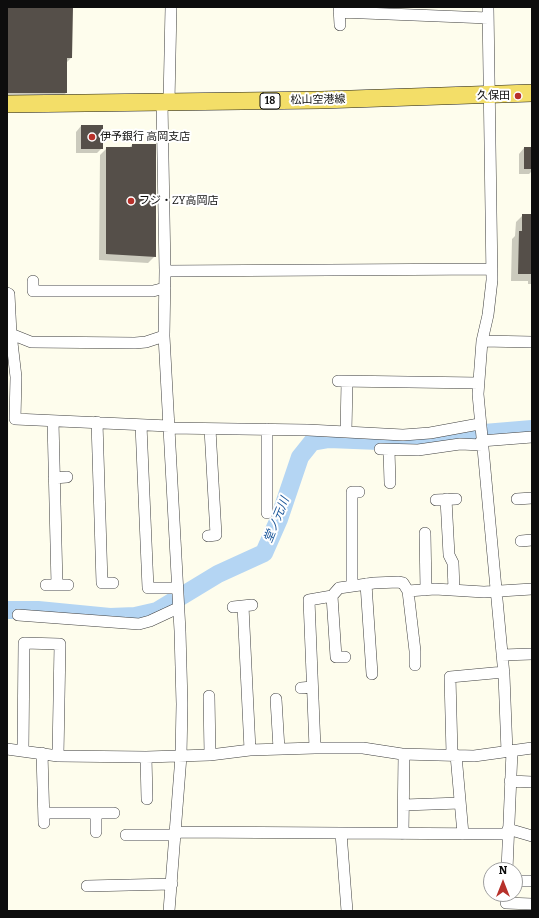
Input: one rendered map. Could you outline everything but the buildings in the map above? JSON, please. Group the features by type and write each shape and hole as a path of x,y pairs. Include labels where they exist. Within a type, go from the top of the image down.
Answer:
{"main road":[{"name":"松山空港線","path":"7,104 321,100 532,92"}],"street":[{"path":"169,911 181,756 182,704 164,336 166,102 171,7"},
{"path":"340,25 339,10 488,12 488,93 492,268 488,315 482,341 478,383 480,435 497,590 509,752 510,781 507,862"},
{"path":"165,271 492,268"},
{"path":"33,281 33,291 153,291 165,288"},
{"path":"7,293 9,294 11,334 16,378 15,419 97,422 210,429 267,429 532,437"},
{"path":"11,334 31,342 141,342 164,336"},
{"path":"482,341 532,342"},
{"path":"346,432 342,382 478,383"},
{"path":"53,420 54,478 61,528 52,585 68,584"},
{"path":"97,422 104,471 102,583 113,583"},
{"path":"141,425 148,588 177,588"},
{"path":"208,536 216,535 210,429"},
{"path":"267,429 268,513"},
{"path":"390,484 384,450 418,450 438,452 480,435"},
{"path":"54,478 67,477"},
{"path":"352,586 352,492 359,492"},
{"path":"517,499 532,498"},
{"path":"446,499 448,555 453,563 454,590"},
{"path":"425,533 426,590"},
{"path":"521,541 532,540"},
{"path":"315,748 309,600 332,596 339,588 366,584 403,583 408,591 415,651 415,665"},
{"path":"366,584 372,674"},
{"path":"408,591 454,590 484,592 532,589"},
{"path":"332,596 336,657 345,657"},
{"path":"242,606 240,650 252,695 250,750"},
{"path":"18,615 139,624 150,622 178,608"},
{"path":"23,751 24,643 60,644 58,756"},
{"path":"502,655 532,654"},
{"path":"463,834 454,755 450,677 504,672"},
{"path":"301,688 312,687"},
{"path":"209,696 210,755"},
{"path":"276,699 279,749"},
{"path":"7,749 58,756 146,757 210,755 250,750 315,748 363,748 404,754 474,756 532,748"},
{"path":"42,753 44,818 96,813 114,813"},
{"path":"403,834 404,754"},
{"path":"146,757 147,799"},
{"path":"510,781 532,782"},
{"path":"404,805 460,803"},
{"path":"96,813 96,832"},
{"path":"126,835 341,833 463,834 508,831 532,836"},
{"path":"341,833 347,911"},
{"path":"87,886 172,884"},
{"path":"506,903 532,904"}],"waterway":[{"name":"堂ノ元川","path":"7,610 38,610 110,617 135,616 157,611 218,574 264,553 279,519 300,457 312,442 329,439 404,442 532,429"}],"place":[{"name":"久保田","path":"518,96"},
{"name":"伊予銀行 高岡支店","path":"92,137"},
{"name":"フジ・ZY高岡店","path":"131,201"}]}
